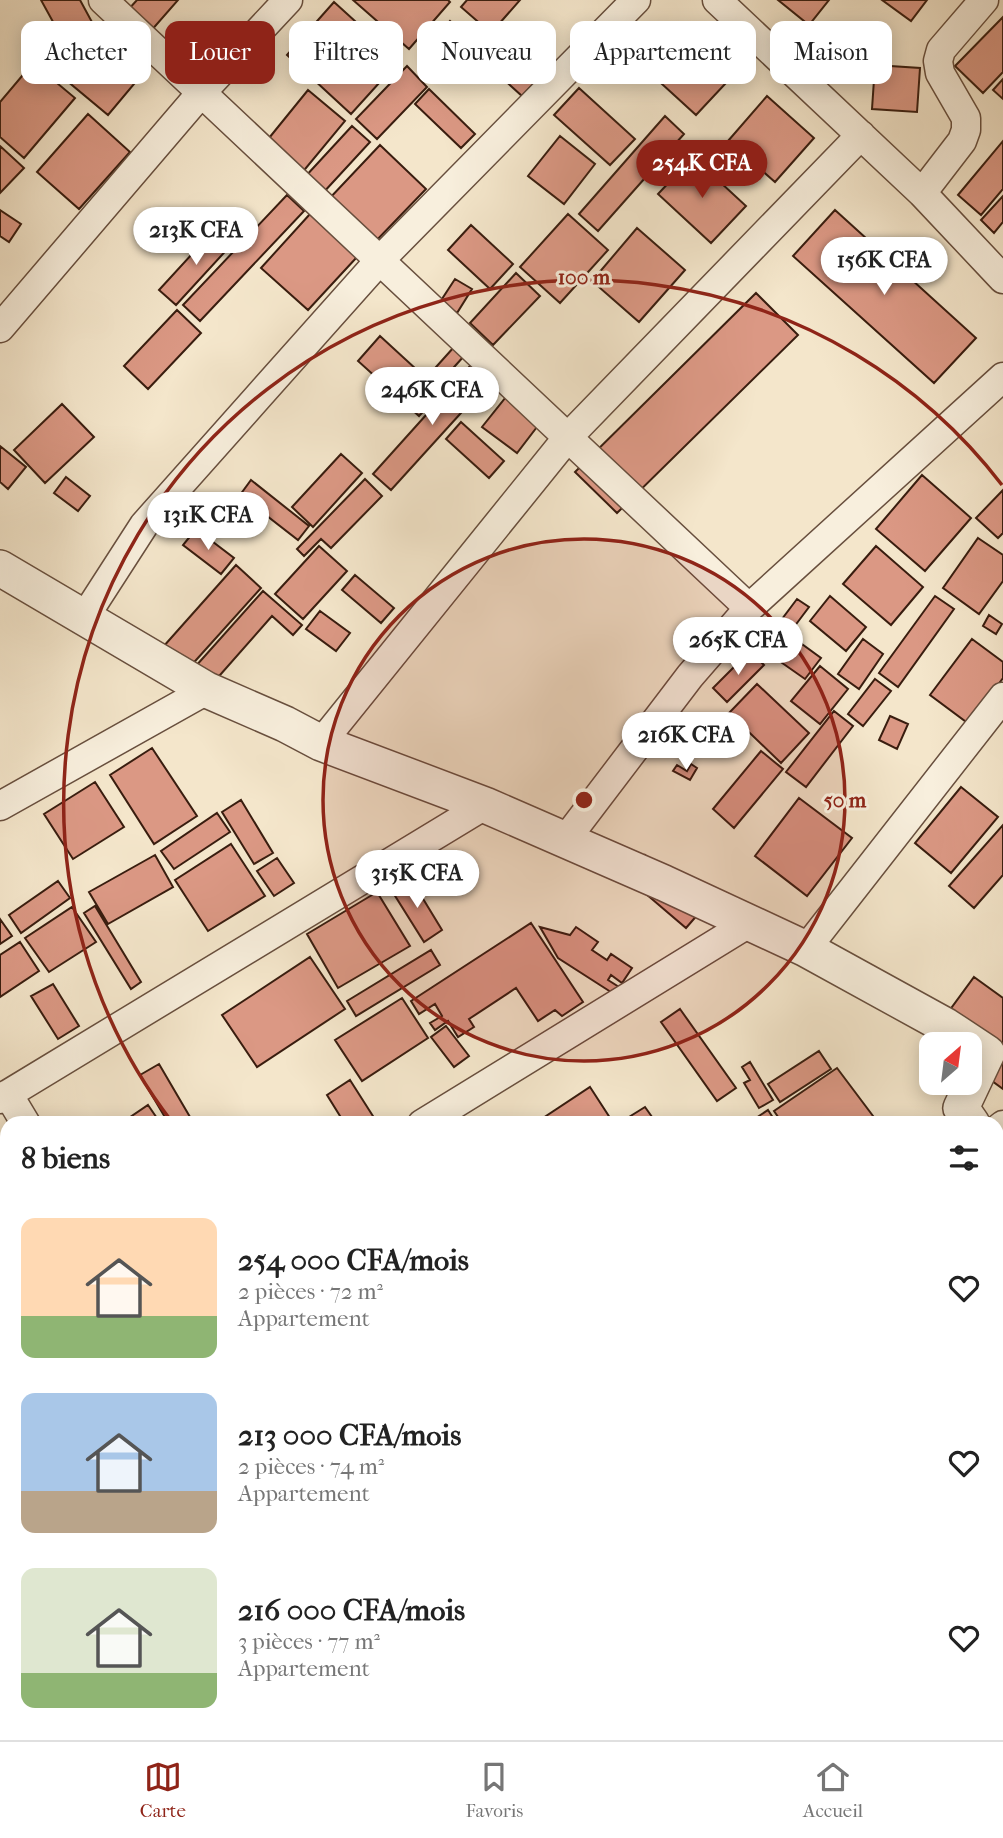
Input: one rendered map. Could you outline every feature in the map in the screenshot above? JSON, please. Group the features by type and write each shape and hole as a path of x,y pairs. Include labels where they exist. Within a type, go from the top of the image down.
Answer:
{"street":[{"path":"103,0 749,608"},
{"path":"0,328 201,93 288,0"},
{"path":"84,618 144,525 380,260 636,0"},
{"path":"717,0 922,193 1003,279"},
{"path":"922,193 962,141 966,130 966,118 940,73 938,61 942,50 985,0"},
{"path":"321,743 568,437 861,135"},
{"path":"565,839 690,676 749,608 1003,377"},
{"path":"0,568 207,690 321,743 485,805 664,883 806,949 946,1026 987,1053 961,1108 966,1116"},
{"path":"0,806 207,690"},
{"path":"806,949 1003,697"},
{"path":"19,1116 4,1097 485,805"},
{"path":"435,1116 749,923"}],"building":[{"path":"41,0 80,0 91,21 53,21"},
{"path":"137,0 178,0 151,31 151,21 138,21 127,11"},
{"path":"353,0 450,2 433,21 417,21 417,40 409,49 403,44 403,21 377,21"},
{"path":"467,0 520,0 502,21 477,21 461,7"},
{"path":"778,0 829,0 812,21 804,21"},
{"path":"882,0 927,0 911,21"},
{"path":"334,2 355,21 317,21"},
{"path":"1003,17 1003,72 983,93 955,66"},
{"path":"407,66 417,76 417,84 427,87 377,139 356,119 390,84 403,84 403,70"},
{"path":"892,66 920,68 917,112 872,109 874,84 892,84"},
{"path":"21,77 21,84 58,84 75,98 24,158 0,137 0,102"},
{"path":"1003,79 1003,99 993,90"},
{"path":"71,84 134,84 108,115"},
{"path":"318,84 378,84 351,114"},
{"path":"509,84 533,84 522,96"},
{"path":"662,84 725,84 696,115"},
{"path":"579,88 635,139 610,165 554,115"},
{"path":"429,89 475,134 461,148 415,104"},
{"path":"308,90 345,121 301,174 265,143"},
{"path":"767,96 814,138 775,182 728,141"},
{"path":"88,114 130,152 79,209 37,172"},
{"path":"665,116 684,134 598,231 579,214"},
{"path":"352,126 370,142 322,194 304,178"},
{"path":"560,136 595,164 564,204 528,176"},
{"path":"1003,141 1003,189 981,215 958,195"},
{"path":"380,145 426,189 374,243 328,200"},
{"path":"0,146 24,168 0,193"},
{"path":"693,157 746,206 711,243 658,194"},
{"path":"287,195 304,211 200,321 183,305"},
{"path":"1003,196 1003,222 994,233 981,220"},
{"path":"0,210 21,224 9,242 0,236"},
{"path":"835,210 976,338 934,383 793,256"},
{"path":"310,214 357,257 308,310 261,268"},
{"path":"568,214 608,250 560,303 520,267"},
{"path":"471,225 513,264 490,289 448,250"},
{"path":"637,228 685,270 639,322 592,281"},
{"path":"215,229 232,244 176,305 159,290"},
{"path":"516,273 540,296 493,345 470,323"},
{"path":"455,279 472,289 457,313 440,302"},
{"path":"756,293 798,335 617,513 575,472"},
{"path":"177,310 201,333 148,389 124,366"},
{"path":"380,336 441,392 419,416 358,361"},
{"path":"454,347 464,356 438,385 428,376"},
{"path":"471,365 490,381 391,490 373,474"},
{"path":"506,397 540,423 517,453 482,427"},
{"path":"62,404 94,437 45,483 14,450"},
{"path":"461,422 504,461 489,478 446,439"},
{"path":"0,446 26,467 8,489 0,482"},
{"path":"341,454 362,473 313,527 292,507"},
{"path":"922,475 971,518 925,571 876,529"},
{"path":"66,477 90,496 78,511 54,493"},
{"path":"365,479 382,496 331,548 321,539 304,556 297,549"},
{"path":"251,480 309,526 298,540 240,495"},
{"path":"1003,490 1003,533 998,538 976,518"},
{"path":"196,529 234,558 221,574 183,545"},
{"path":"978,538 1003,555 1003,581 979,614 943,588"},
{"path":"319,546 347,571 303,619 275,594"},
{"path":"876,546 923,587 891,625 843,584"},
{"path":"236,565 261,588 188,669 163,647"},
{"path":"355,575 394,608 381,623 342,590"},
{"path":"263,591 302,625 293,635 272,616 213,683 195,667"},
{"path":"830,596 866,627 846,651 810,621"},
{"path":"935,596 954,609 898,687 879,673"},
{"path":"797,599 809,607 794,627 782,619"},
{"path":"320,611 350,633 336,651 306,629"},
{"path":"989,615 1002,624 996,634 983,626"},
{"path":"784,631 821,658 805,679 768,653"},
{"path":"863,639 883,654 859,689 838,674"},
{"path":"972,639 1003,662 1003,678 969,724 930,695"},
{"path":"750,651 764,665 727,702 713,688"},
{"path":"820,666 848,689 820,724 791,701"},
{"path":"875,679 891,691 863,726 848,714"},
{"path":"757,684 809,733 781,763 729,713"},
{"path":"834,711 853,726 806,787 786,772"},
{"path":"890,716 908,724 897,749 879,740"},
{"path":"152,748 197,816 154,844 110,775"},
{"path":"761,751 783,769 734,828 713,809"},
{"path":"691,764 697,768 690,780 673,771 677,765 687,771"},
{"path":"95,782 124,827 73,859 44,814"},
{"path":"961,787 998,817 951,873 915,843"},
{"path":"799,798 852,838 807,896 755,856"},
{"path":"241,800 273,853 254,864 222,812"},
{"path":"217,813 230,832 174,869 161,851"},
{"path":"1003,825 1003,875 974,908 949,886"},
{"path":"231,844 265,896 208,931 175,880"},
{"path":"155,855 173,887 108,924 89,892"},
{"path":"645,855 705,906 686,928 626,877"},
{"path":"277,858 294,883 274,896 257,871"},
{"path":"411,879 442,930 424,942 392,891"},
{"path":"58,881 70,898 21,933 9,915"},
{"path":"377,892 410,946 338,988 307,934"},
{"path":"95,906 141,982 131,989 84,913"},
{"path":"72,907 96,942 49,972 25,938"},
{"path":"0,919 12,936 0,944"},
{"path":"531,923 583,1002 562,1016 555,1010 538,1021 516,988 469,1019 474,1027 458,1037 448,1021 435,1030 430,1023 442,1016 435,1004 419,1014 411,1001"},
{"path":"540,927 570,935 576,927 598,942 592,950 607,960 611,954 632,968 622,983 611,975 608,980 619,987 614,994 558,958"},
{"path":"20,942 39,971 0,997 0,955"},
{"path":"431,950 440,965 356,1016 347,1001"},
{"path":"310,957 345,1009 257,1067 222,1015"},
{"path":"974,977 1003,998 1003,1089 982,1074 982,1032 934,1032"},
{"path":"53,984 79,1026 58,1039 31,996"},
{"path":"402,998 428,1038 362,1081 335,1040"},
{"path":"680,1009 736,1088 717,1101 661,1022"},
{"path":"446,1026 469,1056 454,1067 431,1037"},
{"path":"819,1051 831,1069 780,1102 768,1084"},
{"path":"750,1062 773,1100 759,1108 744,1083 750,1080 742,1067"},
{"path":"159,1064 189,1116 164,1116 140,1075"},
{"path":"837,1068 873,1116 777,1116 774,1111"},
{"path":"350,1080 373,1116 340,1116 327,1095"},
{"path":"590,1087 609,1116 546,1116"},
{"path":"148,1105 156,1116 132,1116"},
{"path":"645,1107 651,1116 631,1116"},
{"path":"768,1110 772,1116 759,1116"}]}
